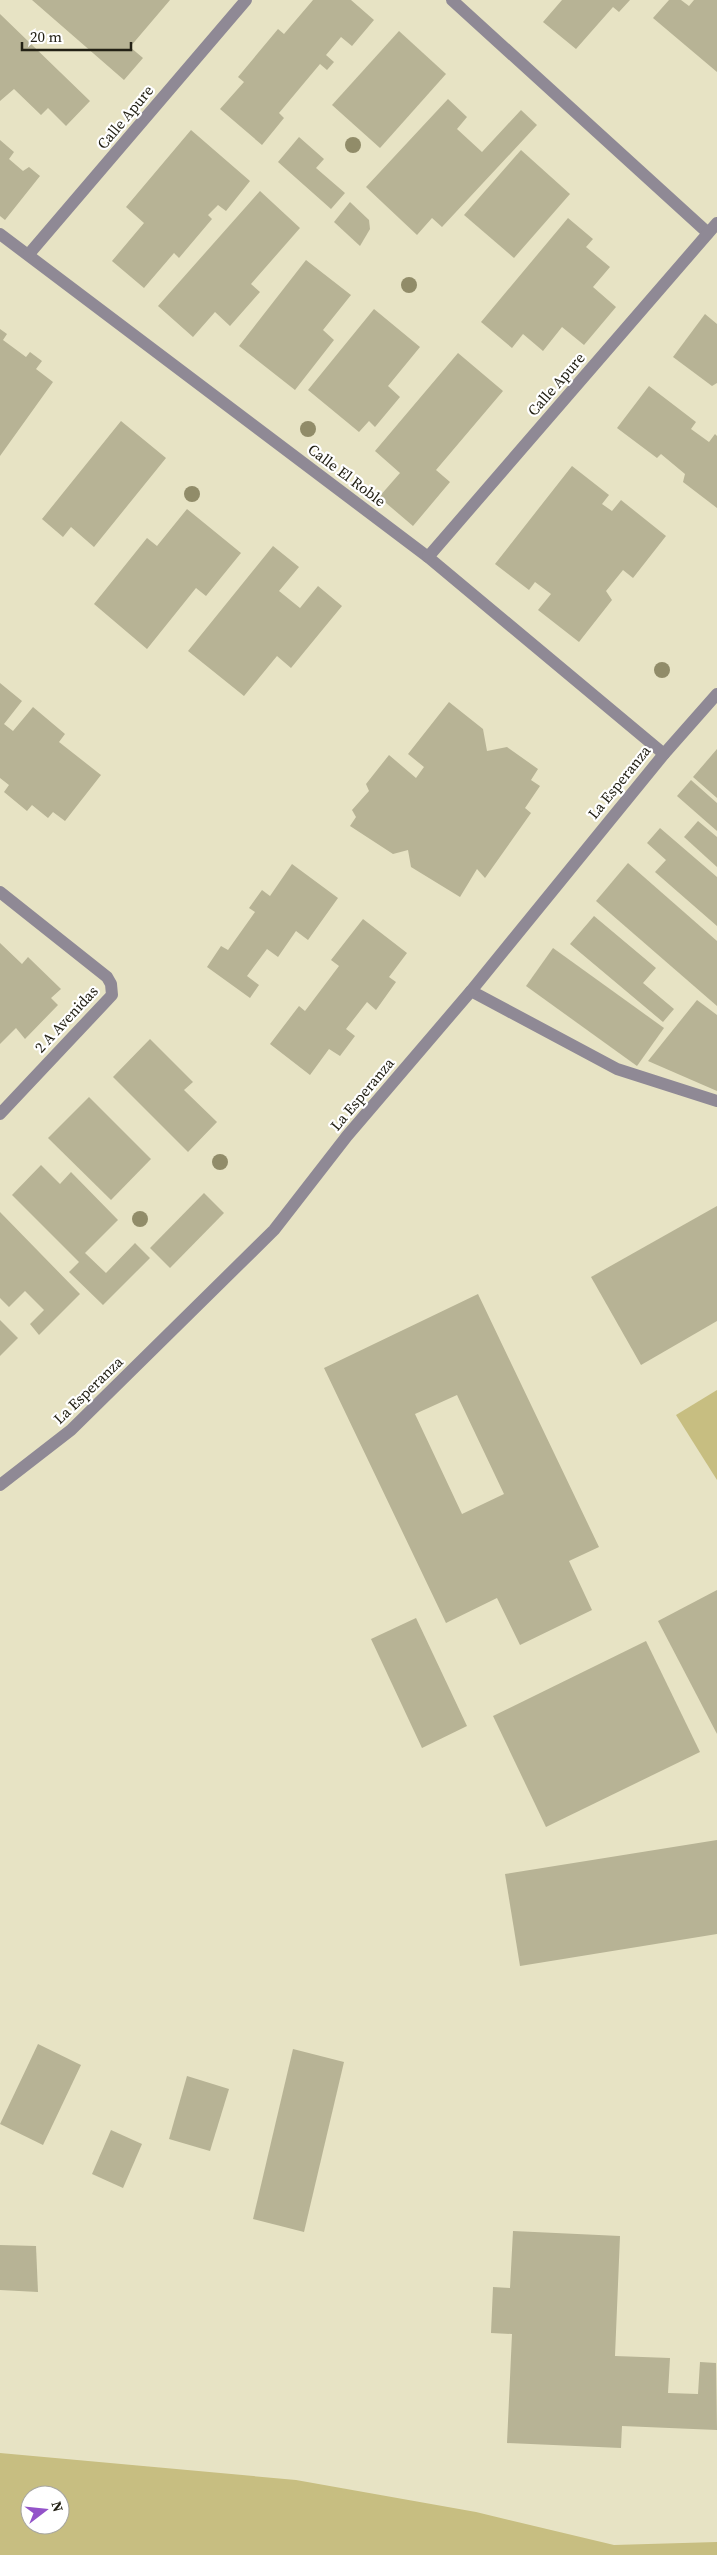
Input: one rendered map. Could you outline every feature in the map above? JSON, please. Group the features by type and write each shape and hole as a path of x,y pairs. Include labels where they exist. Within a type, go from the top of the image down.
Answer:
{"street":[{"name":"Calle Apure","path":"29,254 246,0"},
{"path":"452,0 708,233"},
{"name":"Calle Apure","path":"428,557 717,223"},
{"name":"Calle El Roble","path":"0,234 29,254 428,557 664,754"},
{"name":"La Esperanza","path":"0,1485 71,1430 274,1230 347,1136 471,991 664,754 717,694"},
{"name":"2 A Avenidas","path":"0,892 107,977 111,984 112,995 0,1114"},
{"path":"471,991 617,1070 717,1101"}],"shaded area":[{"path":"717,1390 717,1480 676,1415"},
{"path":"0,2453 296,2480 476,2512 614,2545 717,2542 717,2555 0,2555"}],"building":[{"path":"32,0 170,0 130,47 143,58 124,80"},
{"path":"313,0 351,0 374,20 352,46 341,37 326,55 334,62 327,70 320,64 279,113 284,118 262,145 220,109 244,82 238,77 278,29 284,34"},
{"path":"562,0 630,0 619,12 613,7 576,49 543,22"},
{"path":"669,0 681,0 689,6 694,0 717,0 717,72 653,18"},
{"path":"0,14 90,101 66,126 48,108 41,115 14,89 0,101"},
{"path":"399,31 446,74 380,148 332,105"},
{"path":"448,99 467,117 457,129 482,152 521,110 537,125 442,227 432,218 417,235 366,187"},
{"path":"191,130 250,181 226,211 218,205 208,215 212,219 179,258 174,253 144,288 112,261 144,223 126,207"},
{"path":"299,137 324,159 316,168 345,193 331,209 278,162"},
{"path":"0,140 14,152 9,159 23,171 29,167 40,176 5,220 0,216"},
{"path":"521,150 570,194 514,258 464,215"},
{"path":"260,191 300,228 251,284 260,292 230,326 215,312 193,337 158,306"},
{"path":"350,202 369,220 370,229 360,246 334,222"},
{"path":"568,218 593,239 586,247 610,267 593,287 616,307 584,345 562,327 543,351 523,334 512,348 481,322"},
{"path":"306,260 351,295 323,330 334,340 295,390 239,346"},
{"path":"374,309 420,347 388,386 400,397 375,427 369,421 359,432 308,390"},
{"path":"705,314 717,324 717,383 712,386 673,357"},
{"path":"0,329 7,334 3,340 26,357 30,352 42,361 36,369 53,382 0,456"},
{"path":"458,353 503,391 436,470 450,482 413,526 379,497 400,473 375,451"},
{"path":"649,386 696,422 691,429 709,442 715,434 717,436 717,508 683,482 685,474 661,454 657,458 617,428"},
{"path":"121,421 166,458 94,547 71,527 63,537 42,519"},
{"path":"572,466 609,495 602,504 612,511 621,500 666,536 633,578 623,570 606,591 612,600 579,642 538,610 551,594 535,582 529,590 495,564"},
{"path":"187,509 241,553 206,596 196,588 147,649 94,604 147,538 157,546"},
{"path":"273,546 299,567 279,591 300,608 318,586 342,606 291,668 277,656 244,696 188,651"},
{"path":"0,683 22,701 4,724 13,731 33,707 65,734 59,742 101,775 65,821 53,812 48,818 32,805 27,811 4,792 9,785 0,778"},
{"path":"449,702 483,729 487,751 507,747 538,769 531,780 540,786 525,808 531,813 485,878 477,869 460,897 411,867 408,850 393,854 350,826 356,817 352,810 369,791 366,784 389,755 416,778 424,767 408,754"},
{"path":"717,749 717,798 693,777"},
{"path":"691,780 717,803 717,831 677,796"},
{"path":"698,821 717,837 717,867 684,837"},
{"path":"660,828 717,877 717,926 655,872 666,860 647,843"},
{"path":"628,863 717,941 717,1006 596,901"},
{"path":"292,864 338,898 308,940 296,931 278,957 267,949 247,976 259,985 250,998 207,967 221,946 228,950 255,912 249,908 262,890 270,896"},
{"path":"594,916 656,968 643,983 674,1009 663,1022 570,944"},
{"path":"363,919 407,953 389,977 396,982 376,1010 367,1002 346,1029 355,1036 340,1056 329,1049 310,1075 270,1044 299,1006 305,1011 339,966 331,960"},
{"path":"0,943 22,964 28,957 61,989 51,998 58,1005 25,1039 16,1028 0,1044"},
{"path":"553,948 664,1028 637,1066 526,986"},
{"path":"697,1000 717,1015 717,1091 648,1061"},
{"path":"150,1039 193,1082 184,1090 217,1122 188,1152 113,1077"},
{"path":"89,1097 151,1159 111,1200 48,1138"},
{"path":"41,1165 60,1184 71,1172 118,1220 85,1253 106,1273 135,1243 150,1258 103,1305 69,1272 79,1262 12,1195"},
{"path":"204,1193 224,1213 170,1268 150,1248"},
{"path":"717,1206 717,1321 641,1365 591,1277"},
{"path":"0,1212 80,1294 39,1335 30,1324 44,1310 25,1291 9,1307 0,1298"},
{"path":"478,1294 599,1547 569,1561 592,1610 520,1645 497,1598 446,1623 324,1368","holes":["457,1395 504,1494 462,1514 415,1414"]},
{"path":"0,1320 18,1338 0,1356"},
{"path":"717,1590 717,1734 658,1621"},
{"path":"416,1618 467,1726 422,1748 371,1639"},
{"path":"646,1641 700,1752 546,1827 493,1716"},
{"path":"717,1840 717,1934 520,1966 505,1874"},
{"path":"38,2044 81,2065 43,2145 0,2124"},
{"path":"293,2049 344,2062 304,2232 253,2219"},
{"path":"187,2076 229,2089 210,2151 169,2139"},
{"path":"111,2130 142,2144 123,2188 92,2174"},
{"path":"513,2231 620,2236 615,2356 670,2358 668,2393 698,2394 700,2362 716,2363 717,2430 622,2426 621,2448 507,2443 512,2334 491,2333 493,2287 510,2288"},
{"path":"0,2245 36,2246 38,2292 0,2290"}]}
